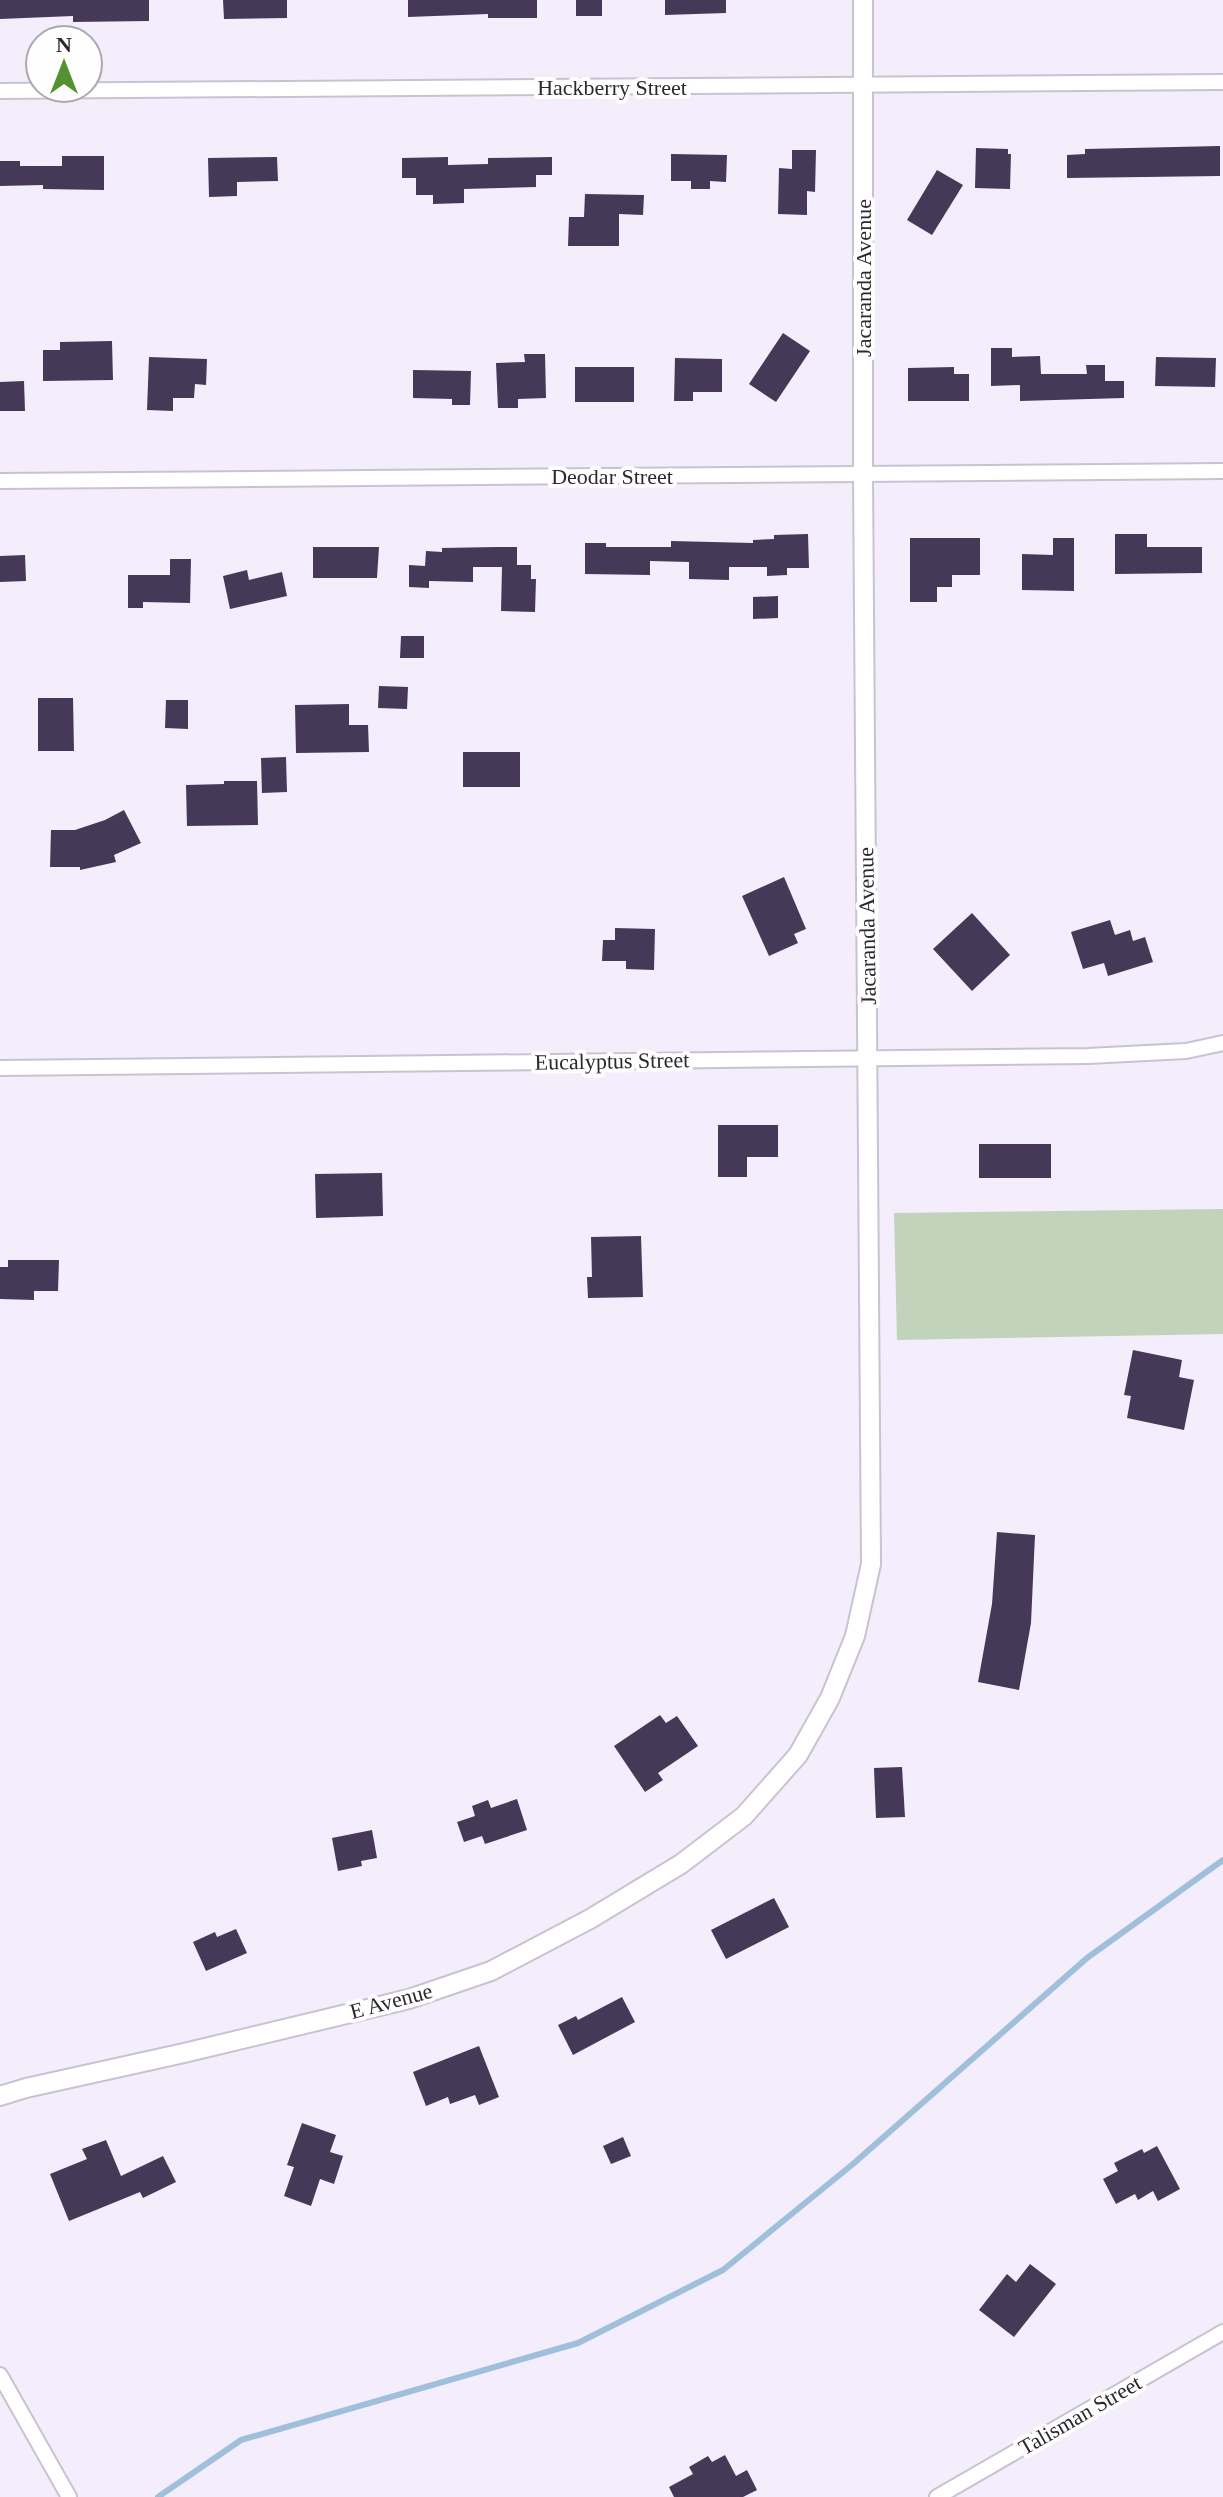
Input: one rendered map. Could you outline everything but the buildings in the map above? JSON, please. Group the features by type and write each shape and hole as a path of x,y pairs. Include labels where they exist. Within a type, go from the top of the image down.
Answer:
{"street":[{"name":"Jacaranda Avenue","path":"744,1816 798,1755 830,1698 855,1636 871,1564 863,475 863,0"},
{"name":"Hackberry Street","path":"0,91 1223,82"},
{"name":"Deodar Street","path":"0,481 1223,471"},
{"name":"Eucalyptus Street","path":"0,1068 1088,1056 1186,1051 1223,1043"},
{"name":"E Avenue","path":"0,2096 409,1999 491,1971 590,1919 668,1872 744,1816"},
{"name":"Talisman Street","path":"937,2497 1223,2332"},
{"path":"0,2375 69,2497"}],"green space":[{"path":"1223,1209 1223,1334 897,1340 894,1213"}],"waterway":[{"path":"158,2497 241,2440 578,2343 723,2270 853,2164 1087,1958 1223,1860"}]}
